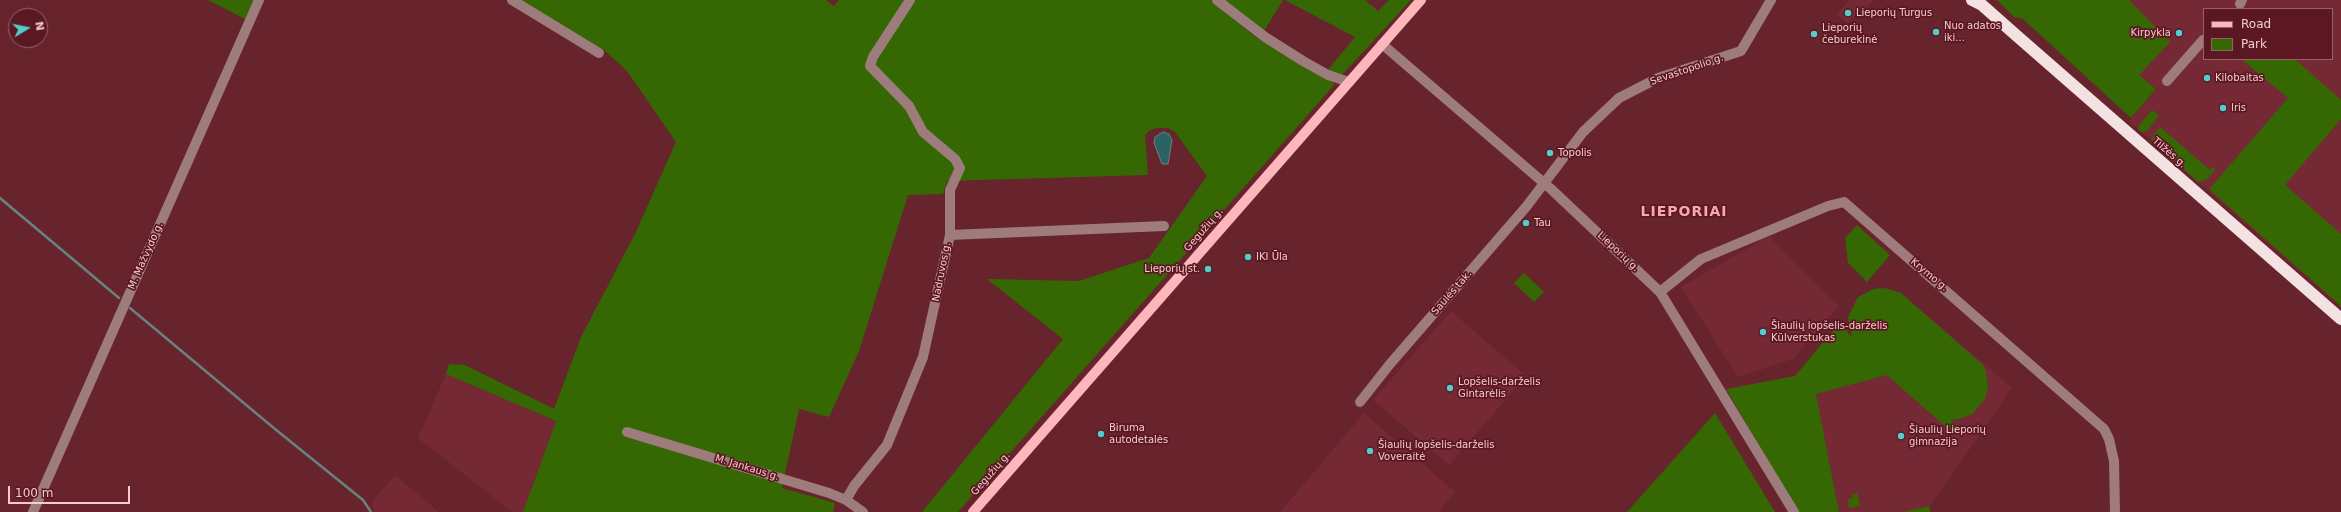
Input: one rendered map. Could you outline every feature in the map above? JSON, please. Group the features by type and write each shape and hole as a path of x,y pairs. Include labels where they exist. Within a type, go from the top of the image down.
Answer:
{"highway":[{"name":"Tilžės g.","path":"1977,2 2341,319"}],"main road":[{"name":"Gegužių g.","path":"973,512 1421,0"}],"street":[{"name":"M. Mažvydo g.","path":"33,512 259,0"},
{"path":"512,0 599,53"},
{"name":"Nadruvos g.","path":"846,500 854,486 887,445 923,357 950,235 950,190 960,168 955,159 924,132 909,106 870,66 873,57 910,0"},
{"path":"1217,0 1265,37 1303,61 1328,75 1349,82"},
{"name":"Sevastopolio g.","path":"1544,183 1583,132 1619,98 1658,78 1741,51 1771,0"},
{"path":"2168,81 2203,40"},
{"name":"Lieporių g.","path":"1382,44 1544,183 1660,292 1794,512"},
{"name":"Saulės tak.","path":"1360,402 1395,358 1526,207 1544,183"},
{"name":"Krymo g.","path":"1660,292 1701,259 1828,206 1844,202 2104,429 2109,439 2114,461 2115,512"},
{"path":"950,235 1164,226"},
{"name":"M. Jankaus g.","path":"628,432 846,500 863,512"}],"shaded area":[{"name":"Lieporių Turgus","path":"1849,0 1874,0 1864,11 1861,9 1848,24 1837,14"},
{"path":"2129,0 2341,0 2341,307 2129,121 2156,89 2139,75"},
{"name":"Šiaulių lopšelis-darželis Kūlverstukas","path":"1769,236 1839,306 1793,359 1738,377 1681,287"},
{"name":"Šiaulių Lieporių gimnazija","path":"1885,288 1901,293 2012,388 1930,506 1903,512 1839,512 1816,394 1886,375 1848,328 1848,317 1858,297 1873,289"},
{"name":"Lopšelis-darželis Gintarėlis","path":"1451,311 1526,376 1449,465 1373,400"},
{"path":"446,374 556,421 523,512 512,512 418,438"},
{"name":"Šiaulių lopšelis-darželis Voveraitė","path":"1364,413 1455,492 1439,512 1280,512"},
{"path":"395,475 439,512 374,512 372,502"}],"green space":[{"path":"208,0 254,0 245,19"},
{"path":"515,0 826,0 834,6 839,0 1210,0 1257,38 1335,84 958,512 922,512 1063,339 987,279 1079,281 1149,258 1207,176 1175,132 1168,128 1157,128 1150,130 1145,135 1148,175 947,181 943,194 908,195 859,351 829,417 799,409 782,488 835,503 833,512 523,512 556,421 446,374 449,364 465,365 554,409 581,337 635,234 676,142 627,71 604,50"},
{"path":"1224,0 1283,0 1264,31"},
{"path":"1285,0 1365,0 1378,11 1389,0 1411,0 1341,76 1327,71 1355,37"},
{"path":"1997,0 2129,0 2170,42 2139,75 2156,89 2131,118 2023,19 2014,17"},
{"path":"2242,60 2296,60 2341,100 2341,119 2285,185 2341,234 2341,306 2210,190 2210,188 2288,98"},
{"path":"2152,110 2159,116 2147,131 2141,132 2138,129 2139,125"},
{"path":"2160,127 2210,170 2214,166 2215,170 2206,180 2198,182 2153,142 2152,138"},
{"path":"1857,225 1890,255 1867,282 1848,263 1845,238"},
{"path":"1524,273 1544,292 1534,302 1514,283"},
{"path":"1885,288 1901,293 1983,365 1986,371 1988,387 1985,399 1972,414 1960,419 1951,420 1960,429 1955,435 1887,375 1816,394 1839,512 1798,512 1726,389 1795,376 1840,322 1852,338 1848,317 1858,297 1873,289"},
{"path":"1715,413 1775,512 1627,512"},
{"path":"1857,493 1860,506 1849,508 1848,499 1853,498 1852,494"},
{"path":"1930,506 1930,512 1903,512"}],"water":[{"path":"1163,132 1169,134 1172,140 1168,164 1162,164 1154,143 1155,137"}],"waterway":[{"path":"0,198 119,298"},
{"path":"130,308 363,500 371,512"}],"place":[{"name":"Lieporių Turgus","path":"1848,13"},
{"name":"Nuo adatos iki...","path":"1936,32"},
{"name":"Kirpykla","path":"2179,33"},
{"name":"Lieporių čeburekinė","path":"1814,34"},
{"name":"Kilobaitas","path":"2207,78"},
{"name":"Iris","path":"2223,108"},
{"name":"Topolis","path":"1550,153"},
{"name":"Tau","path":"1526,223"},
{"name":"IKI Ūla","path":"1248,257"},
{"name":"Lieporių st.","path":"1208,269"},
{"name":"Šiaulių lopšelis-darželis Kūlverstukas","path":"1763,332"},
{"name":"Lopšelis-darželis Gintarėlis","path":"1450,388"},
{"name":"Biruma autodetalės","path":"1101,434"},
{"name":"Šiaulių Lieporių gimnazija","path":"1901,436"},
{"name":"Šiaulių lopšelis-darželis Voveraitė","path":"1370,451"}],"district":[{"name":"LIEPORIAI","path":"1684,212"}]}
